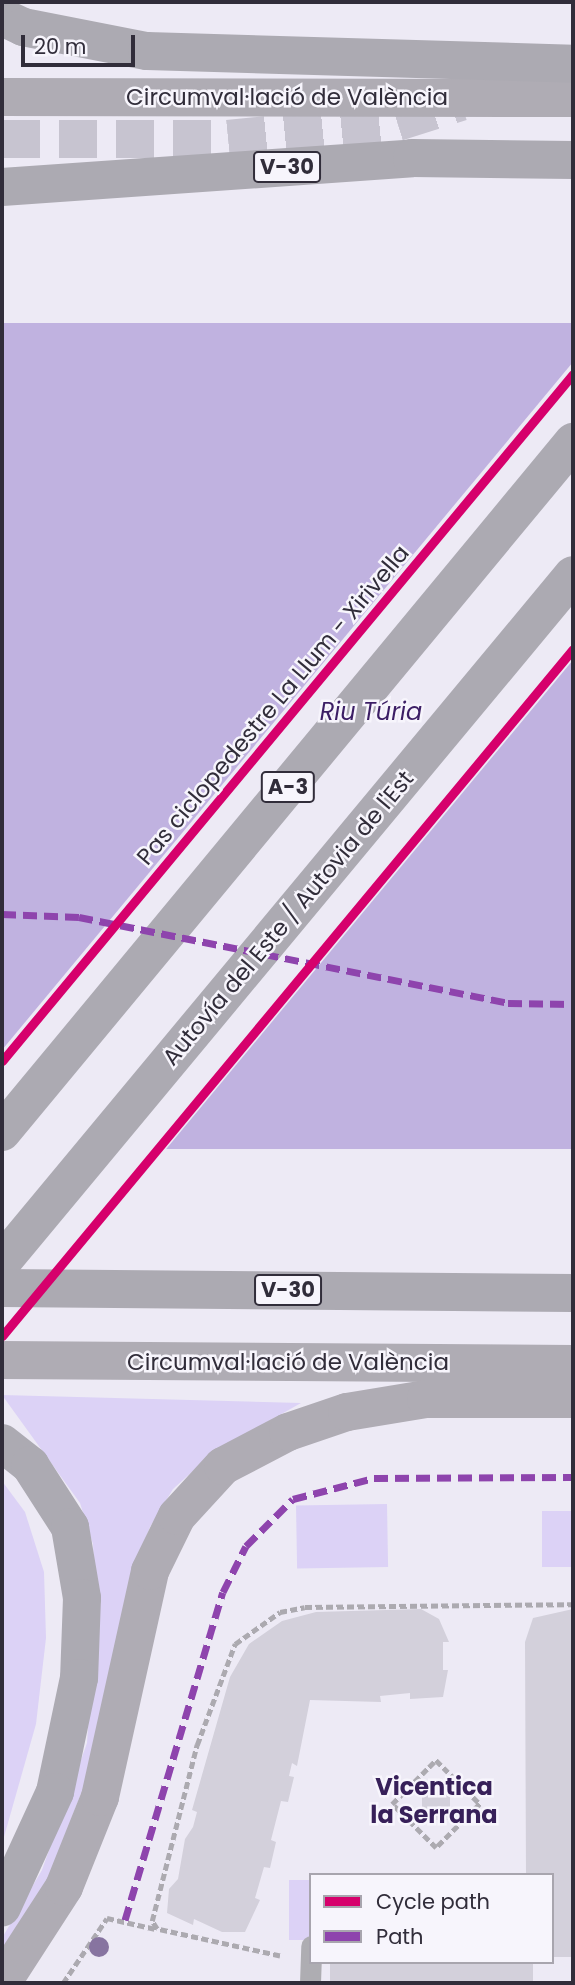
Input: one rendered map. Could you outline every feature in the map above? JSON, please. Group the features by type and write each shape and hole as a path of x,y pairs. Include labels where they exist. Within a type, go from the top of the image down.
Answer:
{"highway":[{"path":"2,17 23,27 147,51 573,64"},
{"path":"2,39 73,59 118,60 147,51"},
{"name":"Circumval·lació de València","path":"2,97 573,98"},
{"name":"V-30","path":"2,187 412,158 573,160"},
{"name":"A-3","path":"2,1132 573,442"},
{"name":"Autovía del Este / Autovia de l'Est","path":"2,1262 573,575"},
{"name":"V-30","path":"2,1288 573,1293"},
{"name":"Circumval·lació de València","path":"2,1360 573,1364"},
{"path":"2,1983 64,1887 100,1797 150,1571 177,1516 223,1465 288,1432 348,1412 426,1399 573,1399"},
{"path":"2,1443 30,1465 70,1527 82,1598 79,1678 55,1792 2,1908"}],"lane":[{"path":"310,1983 311,1964"}],"path":[{"path":"157,1929 152,1914 197,1745 223,1665 240,1639 292,1608 573,1604"},
{"path":"436,1760 480,1804 436,1848 392,1804 436,1760"},
{"path":"63,1983 107,1918 275,1952 288,1968"}],"shaded area":[{"path":"2,1395 301,1403 214,1452 173,1489 150,1527 134,1568 85,1783 50,1874 2,1959 2,1938 42,1870 87,1743 96,1606 93,1544 80,1503"},
{"path":"2,1481 25,1512 44,1572 46,1638 36,1724 2,1844"},
{"path":"387,1504 388,1567 297,1569 296,1506"},
{"path":"542,1511 573,1511 573,1567 542,1567"},
{"path":"289,1880 309,1880 309,1940 289,1940"}],"water":[{"name":"Riu Túria","path":"2,323 573,323 573,1149 2,1149"}],"pier":[{"path":"573,362 573,660 162,1154 2,1153 2,1050"}],"building":[{"path":"421,1609 439,1619 449,1642 443,1642 443,1670 448,1670 443,1697 410,1699 410,1693 380,1696 381,1702 310,1700 297,1766 292,1763 289,1776 294,1777 288,1802 281,1801 271,1840 276,1842 270,1868 264,1867 255,1898 260,1900 245,1932 222,1932 194,1919 193,1925 167,1913 169,1889 178,1879 185,1839 193,1827 197,1812 192,1810 230,1677 249,1644 282,1621 316,1612"},
{"path":"573,1609 573,1957 554,1957 554,1873 526,1873 525,1642 533,1618"},
{"path":"422,1787 450,1787 450,1820 422,1820"},
{"path":"330,1964 533,1964 533,1983 330,1983"}],"tunnel":[{"path":"2,139 228,139 397,122 461,102"}],"marked path":[{"path":"2,914 79,917 508,1003 573,1004"},
{"path":"125,1920 223,1592 246,1546 293,1499 374,1478 573,1477"}],"cycle path":[{"name":"Pas ciclopedestre La Llum - Xirivella","path":"2,1061 573,374"},
{"path":"2,1336 573,649"}],"district":[{"name":"Vicentica la Serrana","path":"434,1801"}]}
